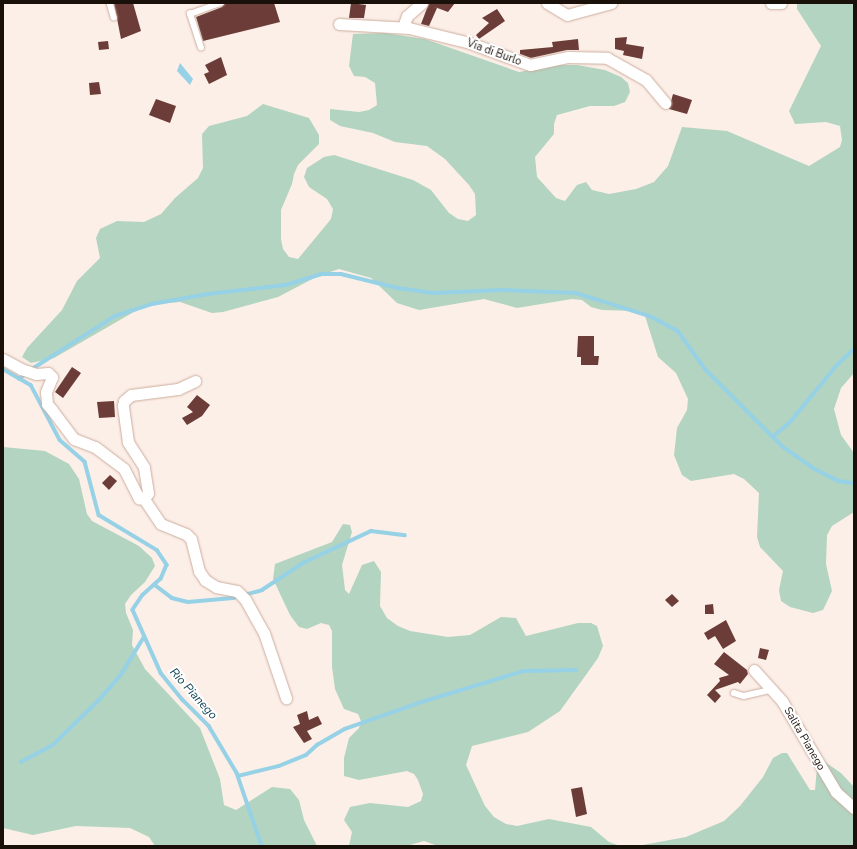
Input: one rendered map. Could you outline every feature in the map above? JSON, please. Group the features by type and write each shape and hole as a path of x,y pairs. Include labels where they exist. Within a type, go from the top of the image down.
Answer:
{"street":[{"path":"403,27 408,16 422,3"},
{"path":"547,3 567,15 612,3"},
{"path":"771,3 781,3"},
{"name":"Via di Burlo","path":"339,24 403,27 470,43 530,65 568,57 607,58 646,80 665,104"},
{"path":"3,359 34,373 48,373 52,377 46,392 47,404 74,439 95,447 115,461 129,477 139,498 144,499 161,524 186,534 191,539 199,571 205,580 216,587 236,592 245,599 264,633 286,698"},
{"path":"144,499 148,493 144,467 128,442 123,405 124,401 131,395 178,389 195,381"},
{"name":"Salita Pianego","path":"754,670 785,706 799,733 836,792 854,808"}],"lane":[{"path":"110,3 114,17"},
{"path":"201,48 190,14 221,3"},
{"path":"734,693 744,696 771,690"}],"green space":[{"path":"797,3 854,3 854,373 841,388 834,409 841,435 854,453 854,512 832,526 827,535 826,564 832,591 823,610 813,613 790,607 781,601 779,590 783,571 760,547 757,537 759,493 744,479 734,474 691,481 682,475 674,455 677,428 687,410 688,399 676,373 658,357 645,316 635,311 602,310 591,307 582,300 572,299 517,308 484,299 419,310 397,303 371,278 339,269 318,276 278,297 223,312 212,313 180,302 146,305 54,358 31,363 22,357 27,348 62,310 77,281 100,258 96,238 100,229 117,221 144,222 161,214 175,198 198,178 203,168 202,134 209,126 247,116 263,104 309,118 319,135 319,144 298,165 281,210 281,239 283,249 289,257 298,259 331,219 333,209 327,199 309,187 304,177 307,168 324,157 334,155 413,180 431,190 449,213 458,219 468,221 476,215 475,194 469,185 445,159 427,146 395,142 373,133 340,126 330,120 330,109 359,112 369,110 377,105 375,83 365,77 354,76 349,66 353,34 385,33 425,39 519,72 557,65 577,65 605,70 621,77 628,83 630,92 625,102 614,106 590,106 557,115 554,124 554,134 535,157 537,177 556,198 565,201 577,185 586,182 592,190 609,194 636,189 654,182 668,166 682,127 727,131 809,166 840,147 842,140 840,126 826,122 795,124 789,111 821,46 797,9"},
{"path":"3,447 45,451 69,464 79,479 87,514 92,521 139,546 152,558 155,566 145,582 131,595 125,604 126,613 133,630 132,645 145,669 200,728 220,779 224,805 236,810 272,787 290,789 299,800 304,820 317,846 155,846 149,837 130,828 76,826 33,835 3,828"},
{"path":"343,524 350,525 352,532 342,565 345,590 349,594 362,565 374,561 381,572 380,606 387,618 398,626 410,631 448,637 470,635 501,617 516,618 526,636 578,623 591,623 597,626 603,646 598,658 560,711 528,732 472,746 466,765 485,806 494,817 506,824 517,826 549,819 591,827 609,842 620,846 438,846 424,841 406,846 349,846 352,832 344,820 350,807 370,803 408,807 421,801 423,794 414,774 407,771 359,780 344,776 344,758 349,738 359,728 361,721 358,714 344,709 335,689 332,667 332,631 329,625 321,623 307,629 299,627 290,615 273,579 275,564 332,542"},
{"path":"782,753 787,753 810,790 815,790 817,768 825,762 841,773 854,787 854,846 637,846 686,837 724,821 740,806 763,777 773,758"}],"water":[{"path":"180,63 193,79 190,85 177,71"}],"building":[{"path":"114,3 133,3 141,31 121,39"},
{"path":"225,3 274,3 280,22 203,41 196,17 222,7"},
{"path":"351,3 366,5 364,18 349,18"},
{"path":"429,3 455,3 448,12 432,6 437,8 429,26 421,24"},
{"path":"497,9 505,21 479,39 476,35 489,23 482,18"},
{"path":"627,37 626,44 644,47 642,59 623,55 624,51 615,49 615,38"},
{"path":"578,39 579,50 567,50 531,58 520,54 520,50 553,47 552,42"},
{"path":"108,41 109,49 99,50 98,42"},
{"path":"221,57 227,75 209,84 204,74 209,72 205,65"},
{"path":"99,82 101,94 90,95 89,83"},
{"path":"673,94 692,100 687,114 669,109"},
{"path":"156,99 176,106 170,123 149,115"},
{"path":"578,336 594,336 594,356 599,356 598,365 581,365 581,357 577,357"},
{"path":"72,367 81,373 63,398 55,392"},
{"path":"197,395 210,405 202,416 187,425 182,418 193,412 187,407"},
{"path":"114,401 115,417 99,418 97,402"},
{"path":"110,475 117,481 109,490 102,483"},
{"path":"672,594 679,601 672,607 665,600"},
{"path":"713,604 714,614 705,614 705,605"},
{"path":"726,620 736,641 723,649 715,636 708,640 704,633"},
{"path":"760,648 769,650 766,660 758,658"},
{"path":"724,652 747,670 748,674 740,684 738,682 715,690 721,696 715,703 707,695 720,681 719,678 729,675 714,664"},
{"path":"307,711 309,720 318,716 322,724 307,731 312,739 304,743 293,727 300,724 297,715"},
{"path":"582,787 587,814 576,817 571,789"}],"waterway":[{"path":"32,369 115,316 152,304 208,294 286,285 321,274 341,274 398,288 433,293 503,290 576,293 650,316 678,331 706,370 782,446 813,468 839,481 854,483"},
{"path":"774,436 790,422 837,365 854,349"},
{"name":"Rio Pianego","path":"3,369 31,385 60,440 85,462 99,515 157,550 167,565 161,579 143,595 133,610 161,673 183,700 209,726 237,773 262,846"},
{"name":"Rio Pianego","path":"19,379 27,373"},
{"path":"155,585 172,598 188,602 233,598 262,590 303,563 371,531 405,535"},
{"path":"21,762 53,745 99,700 120,676 144,637"},
{"path":"238,776 279,766 306,755 317,745 345,729 425,701 524,671 576,670"}]}
